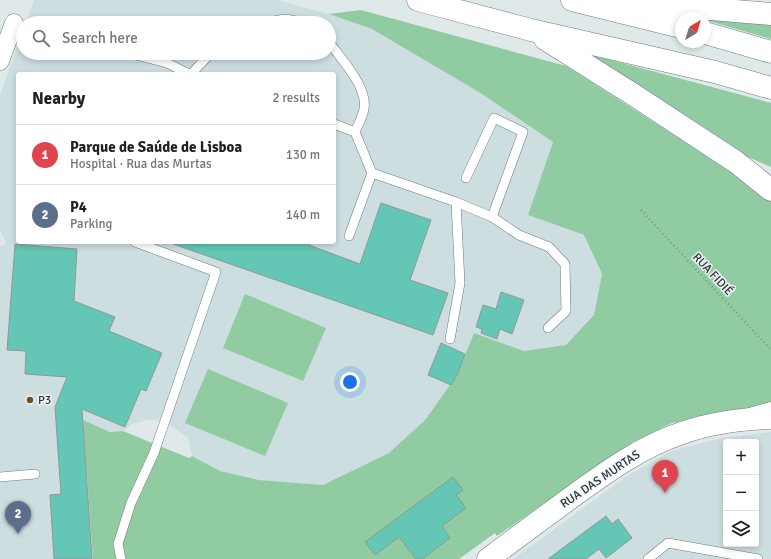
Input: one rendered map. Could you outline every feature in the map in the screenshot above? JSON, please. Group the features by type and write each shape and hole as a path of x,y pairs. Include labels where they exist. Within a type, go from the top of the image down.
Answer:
{"main road":[{"path":"418,0 531,30 715,72 771,88"},
{"path":"572,0 675,26"},
{"path":"604,0 771,14"},
{"path":"531,30 736,162 771,190"},
{"path":"711,35 771,52"},
{"path":"736,162 771,179"},
{"path":"750,419 771,414"},
{"name":"RUA DAS MURTAS","path":"488,559 595,480 629,457 660,441 682,432 712,425 750,419 771,418"}],"street":[{"path":"0,61 16,29"}],"lane":[{"path":"336,52 360,85 364,97 364,108 356,132 372,172 349,236"},
{"path":"155,60 167,63 186,72"},
{"path":"192,72 204,60"},
{"path":"466,178 494,118 523,132 492,217"},
{"path":"336,125 356,132"},
{"path":"372,172 456,202 492,217 519,235 550,247 565,264 566,311 548,328"},
{"path":"450,339 460,283 456,202"},
{"path":"121,559 118,544 131,503 154,453 216,272 141,244"},
{"path":"0,477 35,474"},
{"path":"648,559 668,543 758,559"}],"path":[{"name":"RUA FIDIÉ","path":"641,210 771,350"}],"shaded area":[{"path":"34,0 276,0 335,16 28,16"},
{"path":"336,16 372,29 482,94 553,142 528,215 584,235 602,274 594,315 566,345 524,351 474,333 457,375 425,420 389,453 323,485 259,480 220,471 192,456 188,438 164,421 147,420 132,424 123,431 110,432 83,421 93,559 0,559 0,246 6,244 0,230 0,95 16,50 16,60 336,60"},
{"path":"771,432 771,559 513,559 627,476 671,451 722,438"}],"green space":[{"path":"361,10 566,66 757,188 771,201 771,405 672,423 633,442 497,536 495,533 459,559 93,559 83,420 110,432 123,431 189,458 192,456 220,471 259,480 323,485 389,453 425,420 457,375 474,333 524,351 566,345 594,315 602,274 584,235 528,215 553,142 482,94 372,29 329,14"},
{"path":"711,18 771,23 771,39 711,22"},
{"path":"596,56 771,103 771,167 741,154 595,61"},
{"path":"245,294 326,328 303,381 223,348"},
{"path":"208,369 288,403 265,456 185,423"}],"building":[{"path":"381,203 431,220 410,280 448,293 433,335 173,244 309,244 360,264"},
{"path":"15,244 77,249 74,301 115,317 109,331 162,353 146,391 141,389 125,427 82,409 92,559 54,559 50,495 61,494 55,407 67,377 25,374 26,351 7,350"},
{"path":"501,292 524,300 512,334 500,329 497,339 481,333 482,329 476,327 483,305 496,309"},
{"path":"441,343 465,354 457,375 451,385 428,375"},
{"path":"453,477 463,490 456,495 466,508 442,526 450,538 422,559 416,559 399,537 375,555 365,542"},
{"path":"606,516 612,524 618,519 632,538 606,558 599,549 586,559 548,559"}],"place":[{"name":"P3","path":"30,400"},
{"name":"Parque de Saúde de Lisboa","path":"665,493"},
{"name":"P4","path":"18,534"}]}
